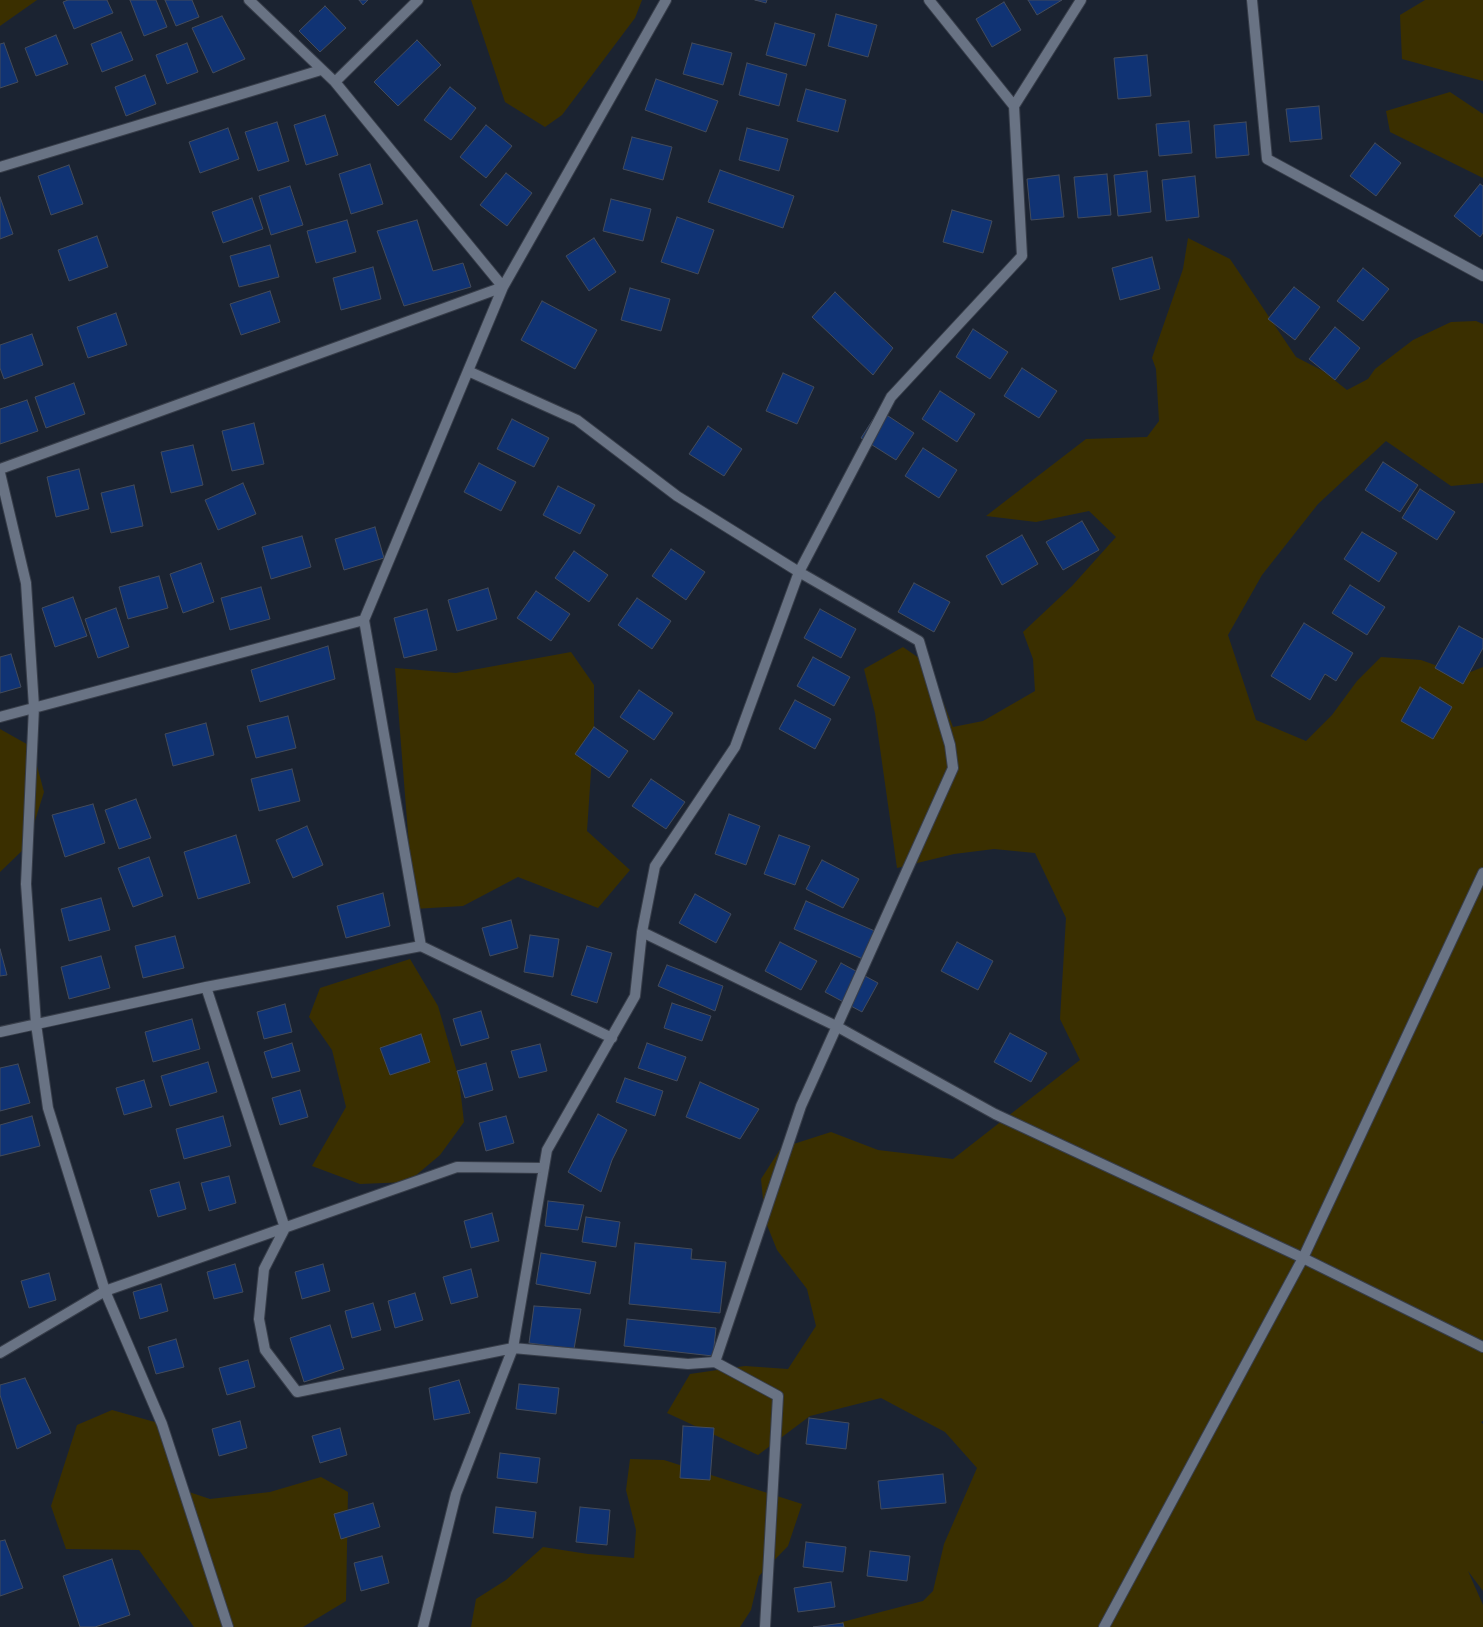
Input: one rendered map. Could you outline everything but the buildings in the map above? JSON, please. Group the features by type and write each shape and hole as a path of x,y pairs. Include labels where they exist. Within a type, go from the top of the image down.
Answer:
{"street":[{"path":"249,0 335,82 502,288"},
{"path":"335,82 418,0"},
{"path":"421,946 364,620 502,288 666,0"},
{"path":"929,0 1014,106"},
{"path":"423,1627 456,1494 513,1348 547,1150 636,996 642,932 655,866 735,747 799,572 891,397 1022,256 1014,106 1081,0"},
{"path":"1252,0 1268,159 1483,276"},
{"path":"0,166 321,70"},
{"path":"0,469 502,288"},
{"path":"468,370 577,420 677,496 799,572 919,641 950,745 953,768 800,1106 715,1362"},
{"path":"0,473 26,583 34,707 26,884 36,1024 48,1108 105,1291 162,1424 228,1627"},
{"path":"0,717 364,620"},
{"path":"1104,1627 1303,1258 1483,873"},
{"path":"642,932 836,1026 996,1114 1303,1258 1483,1347"},
{"path":"0,1032 206,987 421,946 612,1038"},
{"path":"206,987 285,1228 264,1269 259,1319 265,1350 297,1392 513,1348 688,1364 715,1362 778,1396 765,1627"},
{"path":"0,1353 105,1291 457,1167 544,1168"}],"shaded area":[{"path":"0,0 37,0 0,26"},
{"path":"471,0 642,0 635,18 562,115 545,127 505,102"},
{"path":"1425,0 1483,0 1483,81 1402,59 1400,15"},
{"path":"1450,92 1483,114 1483,178 1390,132 1386,111"},
{"path":"1188,238 1230,259 1296,357 1323,371 1347,390 1368,379 1375,369 1413,340 1451,322 1476,321 1483,324 1483,483 1451,486 1386,441 1318,504 1262,575 1228,635 1256,720 1306,741 1332,715 1357,681 1381,657 1421,660 1463,675 1483,667 1483,1421 1481,1422 1483,1424 1483,1591 1468,1571 1483,1605 1483,1627 823,1627 923,1601 933,1591 944,1544 977,1468 945,1432 881,1398 810,1416 758,1455 667,1413 690,1374 745,1366 788,1369 816,1326 807,1289 777,1250 765,1220 761,1179 781,1148 831,1132 878,1150 953,1159 1080,1060 1060,1019 1066,918 1035,853 994,849 954,854 897,868 875,713 864,669 903,647 929,665 953,727 983,721 1035,691 1033,659 1023,632 1072,586 1116,537 1089,511 1036,522 986,516 1086,439 1147,437 1159,421 1156,369 1152,358 1183,269"},
{"path":"571,652 594,685 594,727 587,831 630,870 598,908 518,877 463,906 414,909 395,668 456,673"},
{"path":"0,729 32,747 44,792 27,846 0,872"},
{"path":"410,959 438,1006 459,1079 464,1122 440,1155 408,1182 360,1184 312,1166 346,1107 332,1050 309,1017 320,988"},
{"path":"112,1410 162,1424 183,1490 210,1499 270,1492 321,1477 348,1492 346,1601 303,1627 194,1627 139,1550 66,1549 51,1506 77,1425"},
{"path":"630,1459 664,1460 802,1504 788,1546 759,1576 751,1610 740,1627 471,1627 476,1599 506,1580 543,1547 588,1554 634,1558 636,1530 626,1490"}]}
